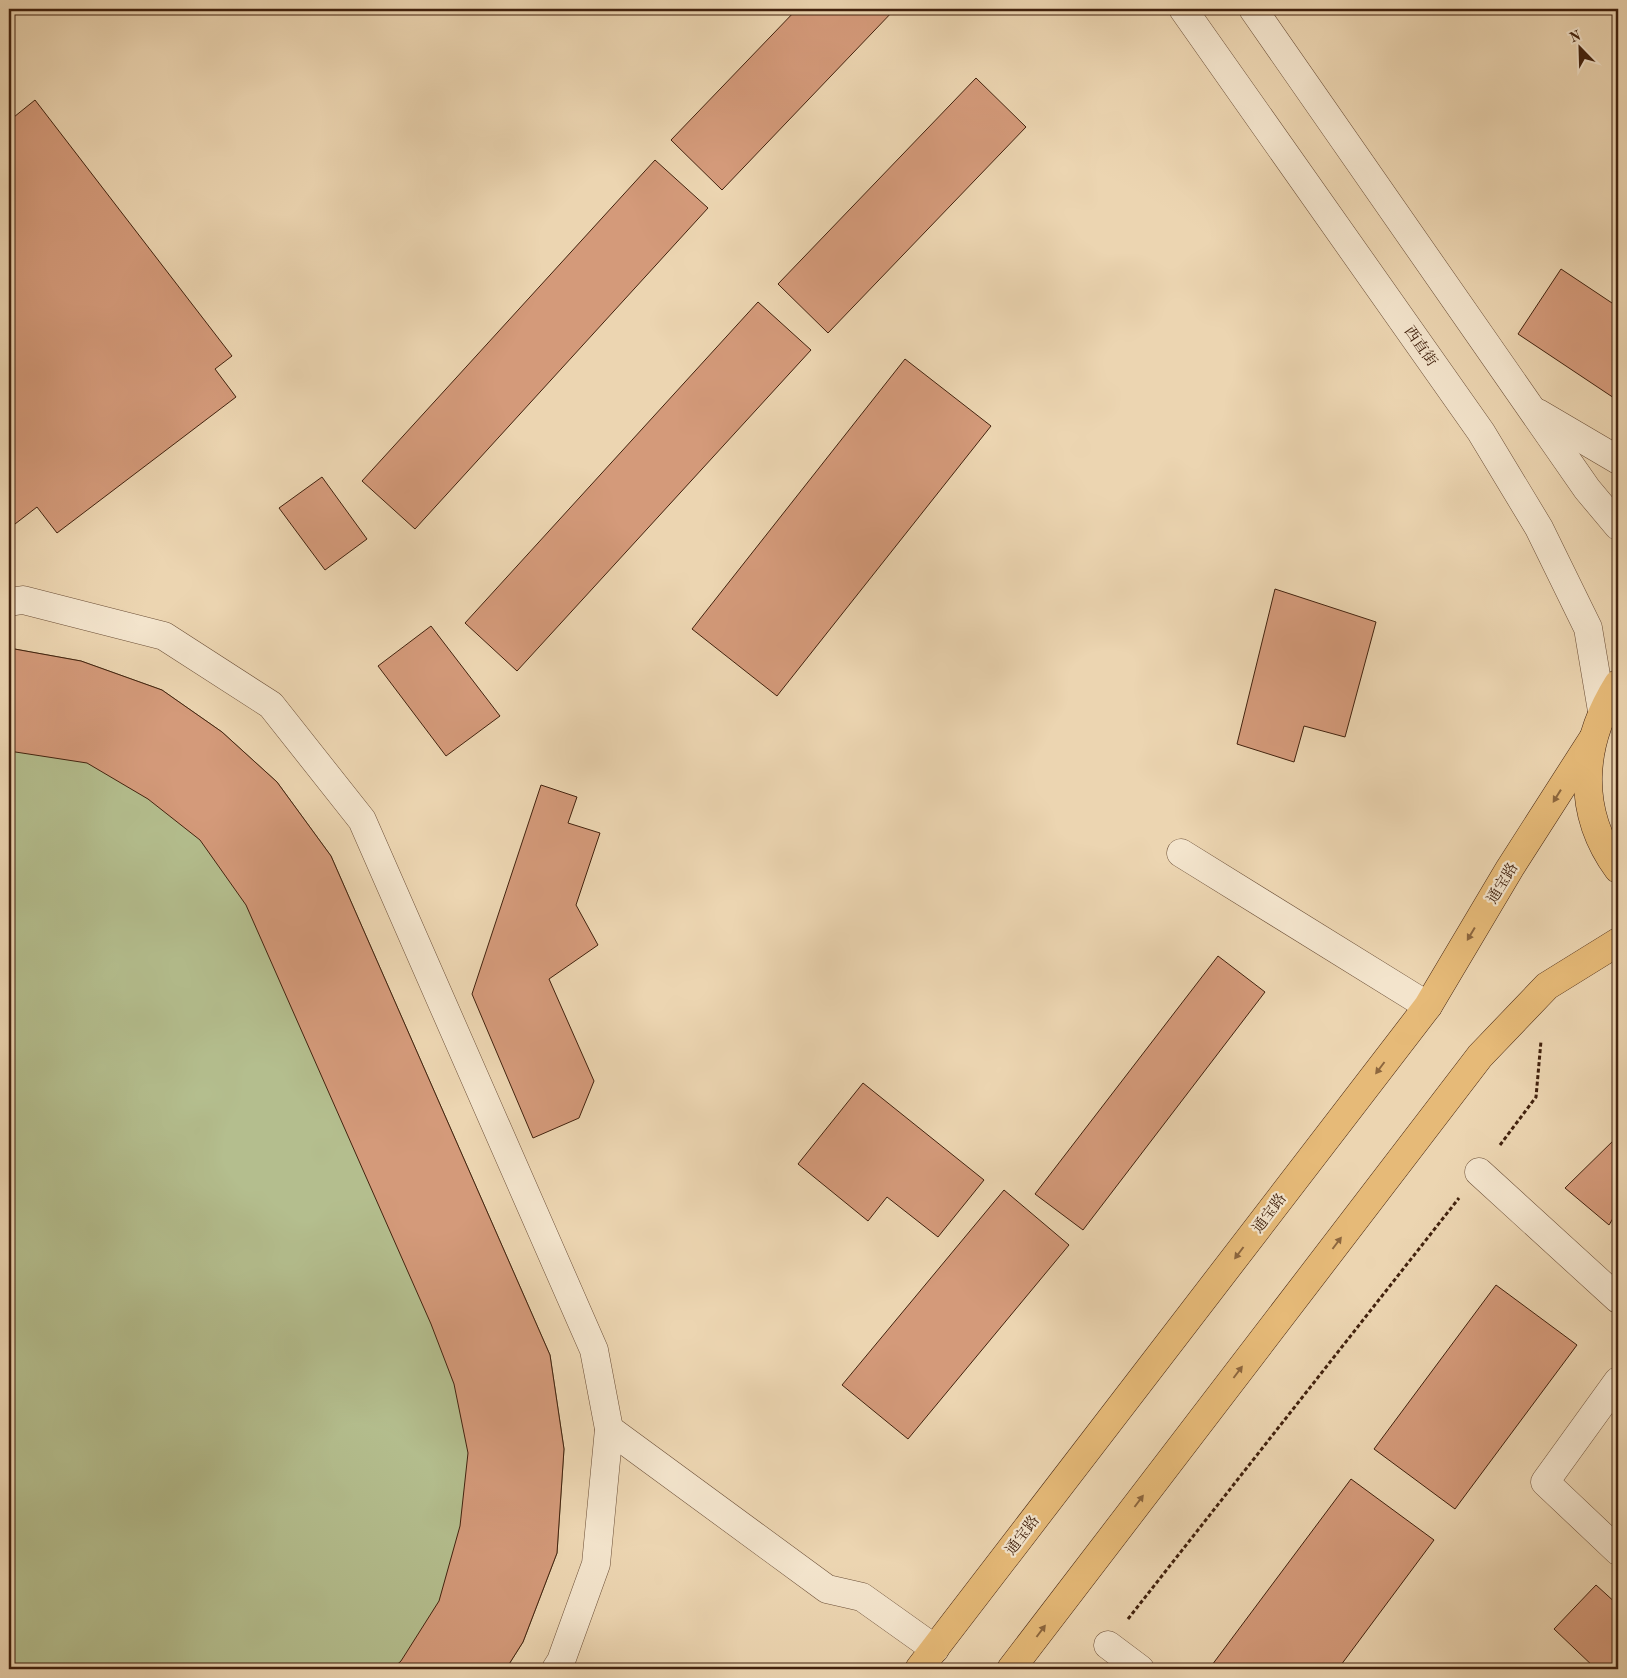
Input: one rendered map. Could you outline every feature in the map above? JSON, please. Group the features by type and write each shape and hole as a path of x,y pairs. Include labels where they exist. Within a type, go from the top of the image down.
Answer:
{"main road":[{"path":"1618,684 1602,711 1592,740 1587,770 1589,801 1597,831 1618,869"},
{"name":"通宝路","path":"927,1659 1428,1006 1510,868 1592,740"},
{"path":"1011,1669 1480,1056 1546,986 1618,942"}],"street":[{"name":"西直街","path":"1183,9 1482,432 1540,528 1588,628 1602,711"},
{"path":"1253,9 1587,490 1618,526"},
{"path":"1531,409 1618,460"},
{"path":"9,602 23,600 164,636 271,705 362,820 594,1350 610,1429 596,1564 561,1661 556,1669"},
{"path":"1181,852 1428,1006"},
{"path":"1479,1172 1618,1299"},
{"path":"1618,1381 1546,1482 1618,1551"},
{"path":"610,1429 827,1589 862,1597 927,1659"},
{"path":"1108,1645 1140,1669"}],"path":[{"path":"1108,1645 1536,1097 1546,986"}],"green space":[{"path":"9,648 81,661 162,690 222,732 277,782 331,856 550,1355 564,1449 557,1553 523,1642 506,1669 9,1669"}],"building":[{"path":"797,9 895,9 722,190 671,140"},
{"path":"976,78 1026,127 828,333 778,284"},
{"path":"35,100 232,356 215,369 236,397 57,533 37,507 15,524 9,515 9,121"},
{"path":"655,160 708,208 415,529 362,481"},
{"path":"1561,269 1618,307 1617,400 1518,334"},
{"path":"758,302 811,350 517,671 465,623"},
{"path":"905,359 991,426 777,696 692,629"},
{"path":"322,477 367,539 325,570 279,508"},
{"path":"1275,589 1376,622 1345,737 1304,726 1294,762 1237,744"},
{"path":"431,626 500,716 446,756 378,666"},
{"path":"9,648 81,661 162,690 222,732 277,782 331,856 550,1355 564,1449 557,1553 523,1642 506,1669 392,1669 401,1661 439,1601 460,1526 468,1453 454,1384 431,1324 246,905 200,840 148,799 87,763 9,751"},
{"path":"541,785 577,797 568,823 600,833 576,905 598,945 549,979 594,1081 579,1118 533,1138 472,994"},
{"path":"1218,956 1265,992 1083,1230 1035,1194"},
{"path":"863,1083 984,1180 938,1237 887,1197 868,1221 798,1164"},
{"path":"1618,1136 1618,1210 1609,1225 1565,1188"},
{"path":"1004,1190 1069,1245 908,1439 842,1385"},
{"path":"1496,1285 1577,1345 1455,1509 1374,1449"},
{"path":"1351,1479 1434,1540 1338,1669 1209,1669"},
{"path":"1596,1585 1618,1605 1618,1669 1596,1669 1554,1629"}]}
